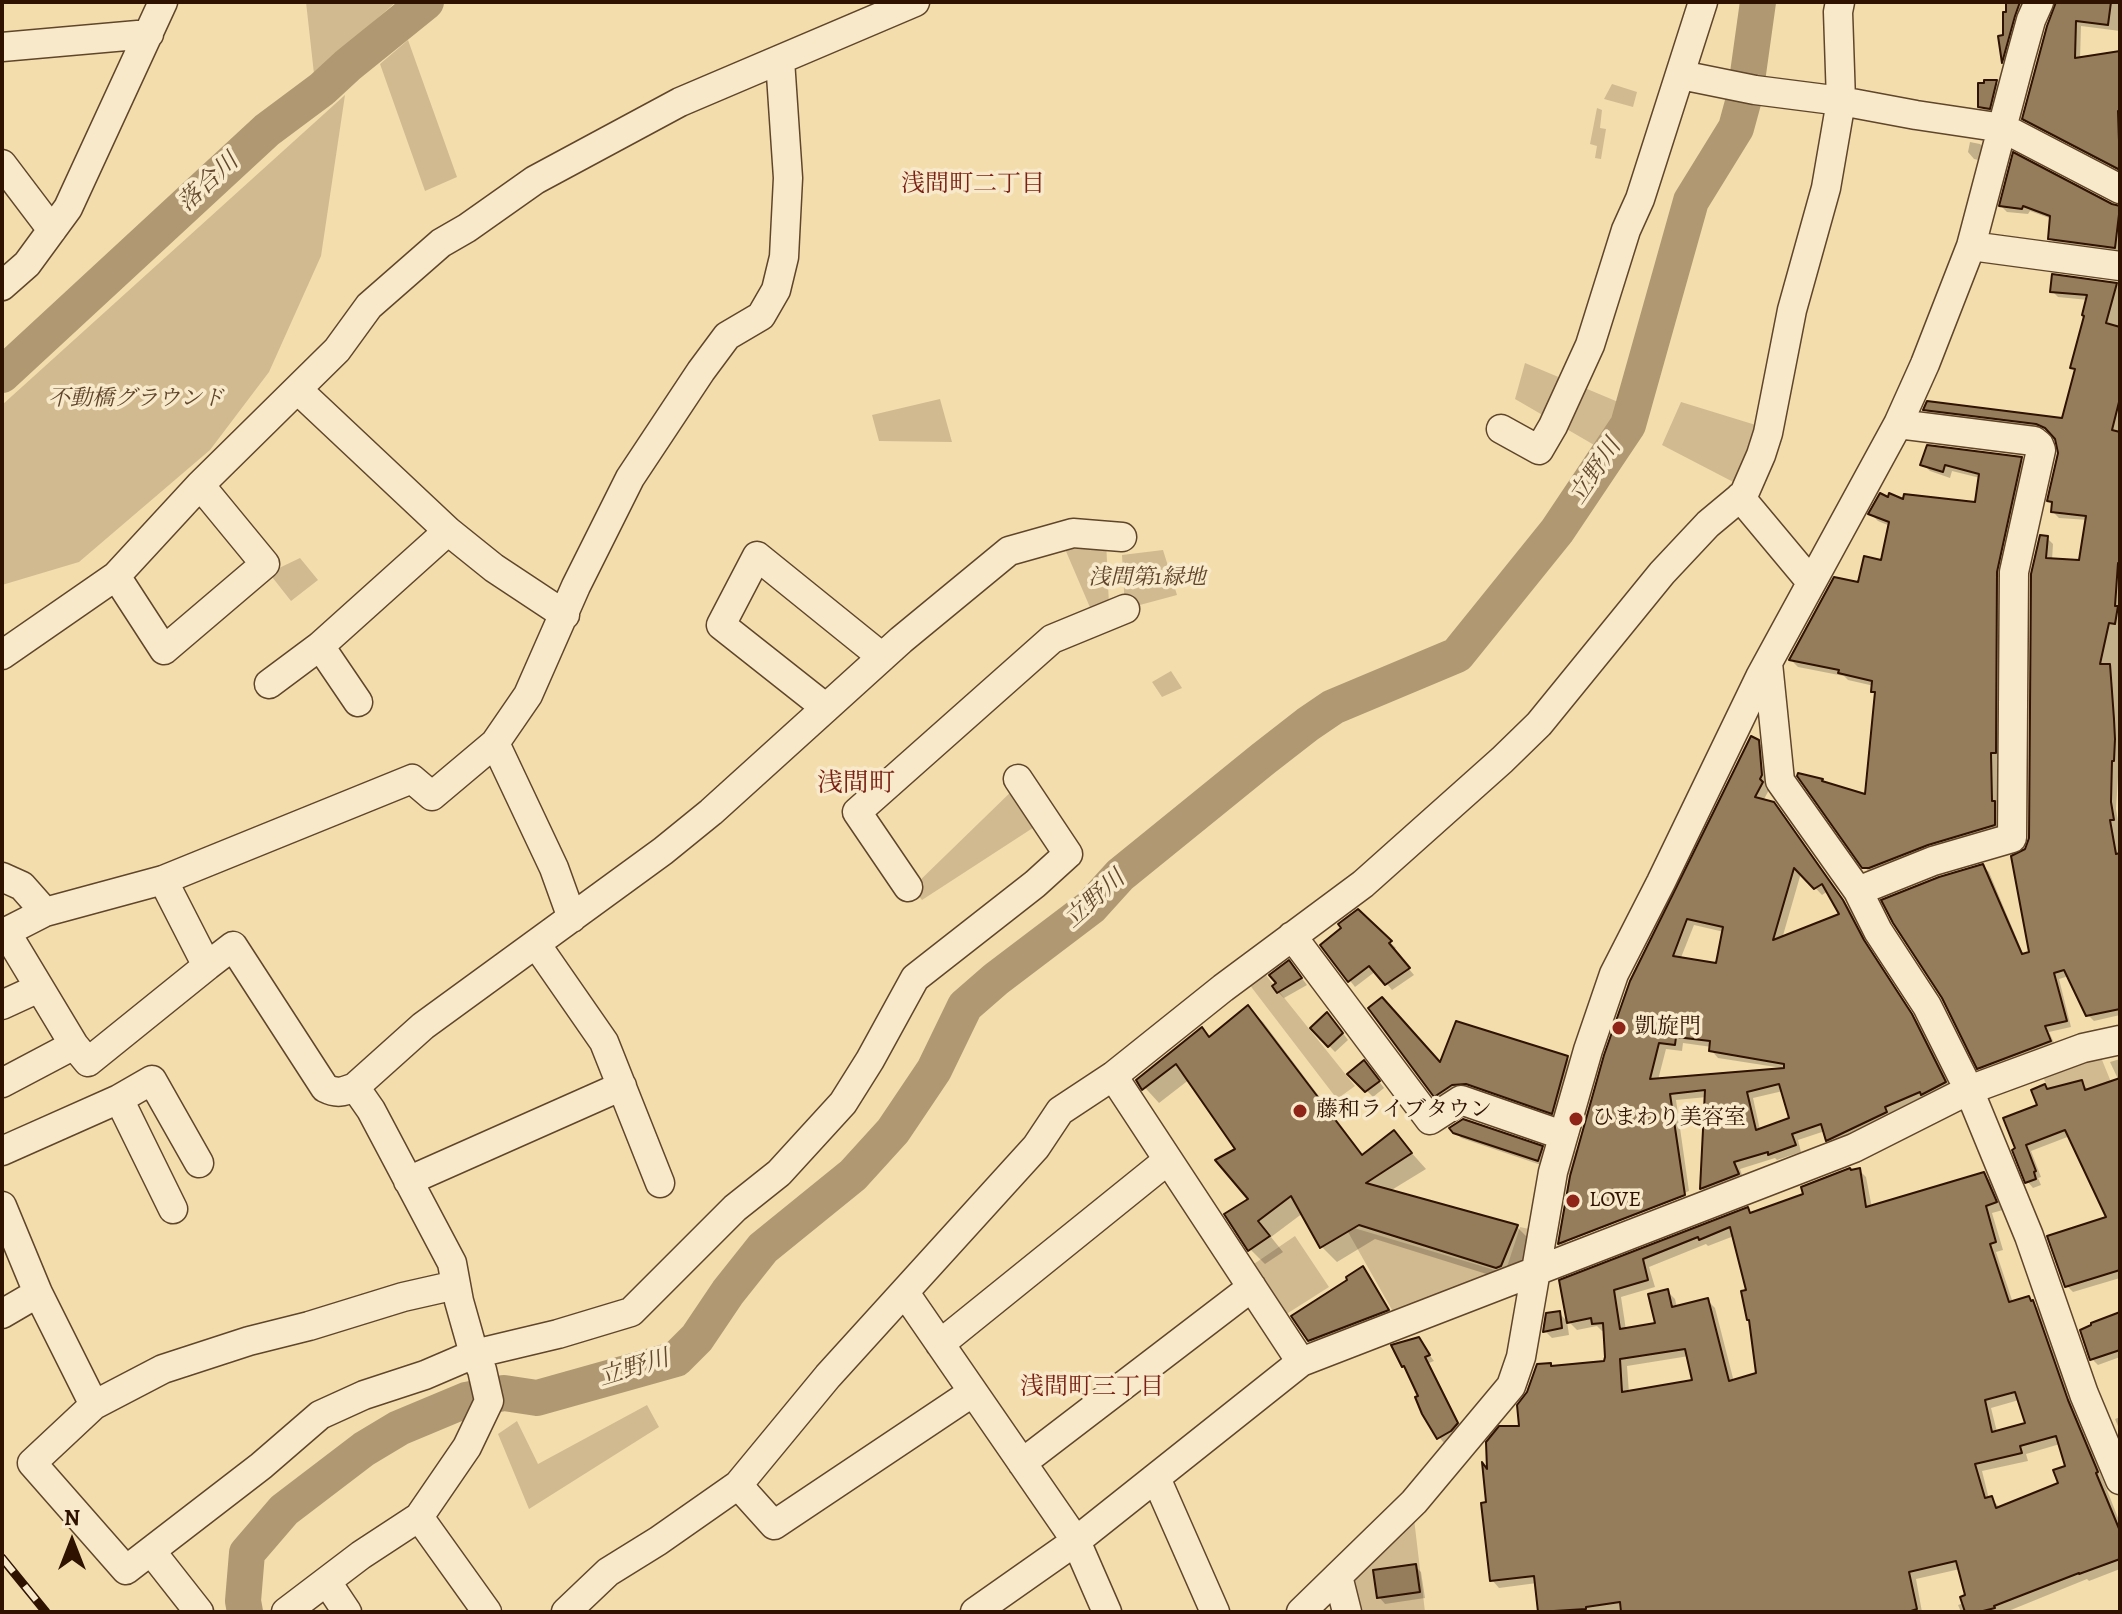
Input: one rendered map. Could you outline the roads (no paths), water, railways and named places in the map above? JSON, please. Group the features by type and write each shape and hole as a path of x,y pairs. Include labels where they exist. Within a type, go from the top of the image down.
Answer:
{"street":[{"path":"2,286 27,264 68,208 163,2"},
{"path":"2,655 116,576 200,485 337,350 369,306 441,243 535,180 680,102 915,2"},
{"path":"1501,429 1539,450 1553,426 1590,345 1703,2"},
{"path":"566,1612 608,1572 738,1485 828,1376 1036,1147 1060,1111 1113,1076 1223,988 1363,884 1539,724 1662,573 1708,524 1744,494 1768,433 1792,310 1826,188 1841,101 1840,2"},
{"path":"1301,1612 1414,1502 1511,1386 1521,1357 1550,1183 1562,1135 1614,974 1768,662 1898,424 1931,349 1971,246 2023,47 2039,2"},
{"path":"2,47 149,34"},
{"path":"780,60 788,178 784,257 776,290 761,316 727,336 630,478 576,586 528,695 495,743 432,796 412,779 163,880 45,912 4,933 74,1045 88,1062 233,946 325,1088 343,1092 355,1087 423,1026 675,841 882,657 1009,551 1073,533 1122,537"},
{"path":"1681,75 2003,128 2120,189"},
{"path":"2,164 52,230"},
{"path":"1971,246 2120,266"},
{"path":"298,390 448,531 494,568 565,615"},
{"path":"1858,891 1933,861 2012,838 2014,572 2041,450 2034,441 1898,424"},
{"path":"116,576 164,650 265,564 200,485"},
{"path":"1740,497 1811,582"},
{"path":"269,684 320,646 448,531"},
{"path":"826,708 721,625 757,556 882,657"},
{"path":"908,887 857,812 1052,639 1125,609"},
{"path":"320,646 358,702"},
{"path":"1768,662 1780,781 1858,891 1878,931 1927,1006 1969,1090 2029,1236 2084,1394 2120,1480"},
{"path":"495,743 554,868 572,918"},
{"path":"456,1285 249,1341 163,1369 94,1405 32,1463 126,1570 261,1466 320,1415 364,1395 631,1312 735,1208 779,1173 843,1103 915,978 1035,884 1068,854 1018,779"},
{"path":"2,877 22,886 45,912"},
{"path":"163,880 207,966"},
{"path":"1292,936 1430,1120 1461,1100 1562,1135"},
{"path":"536,944 604,1042 660,1183"},
{"path":"2,1005 39,988"},
{"path":"975,1612 1076,1541 1301,1362 1854,1148 1969,1090 2083,1048 2120,1040"},
{"path":"2,1083 74,1045"},
{"path":"1113,1076 1301,1362"},
{"path":"2,1151 119,1099 152,1080 199,1163"},
{"path":"408,1181 622,1086"},
{"path":"286,1612 361,1555 419,1517 467,1447 489,1401 452,1263 371,1110 355,1087"},
{"path":"119,1099 173,1209"},
{"path":"940,1344 1168,1160"},
{"path":"2,1206 38,1293 94,1405"},
{"path":"1022,1463 1252,1287"},
{"path":"2,1314 38,1293"},
{"path":"905,1293 1076,1541 1107,1612"},
{"path":"738,1485 774,1525 973,1392"},
{"path":"1156,1478 1215,1612"},
{"path":"419,1517 487,1612"},
{"path":"151,1551 199,1612"},
{"path":"1338,1576 1347,1612"},
{"path":"327,1582 347,1612"}],"waterway":[{"name":"落合川","path":"2,375 267,130 322,89 426,2"},
{"name":"立野川","path":"245,1612 247,1553 284,1510 364,1449 399,1428 466,1400 504,1393 537,1398 676,1359 697,1338 763,1248 853,1175 893,1131 934,1070 965,1006 1091,907 1120,875 1308,724 1333,707 1457,655 1557,531 1628,425 1691,201 1736,128 1745,95 1758,2"}],"railway":[{"path":"2,1558 46,1612"}],"place":[{"name":"凱旋門","path":"1619,1028"},
{"name":"藤和ライブタウン","path":"1300,1111"},
{"name":"ひまわり美容室","path":"1576,1119"},
{"name":"LOVE","path":"1573,1201"}],"district":[{"name":"浅間町二丁目","path":"973,185"},
{"name":"浅間町","path":"856,785"},
{"name":"浅間町三丁目","path":"1092,1388"}],"park label":[{"name":"不動橋グラウンド","path":"136,400"},
{"name":"浅間第1緑地","path":"1147,579"}]}
